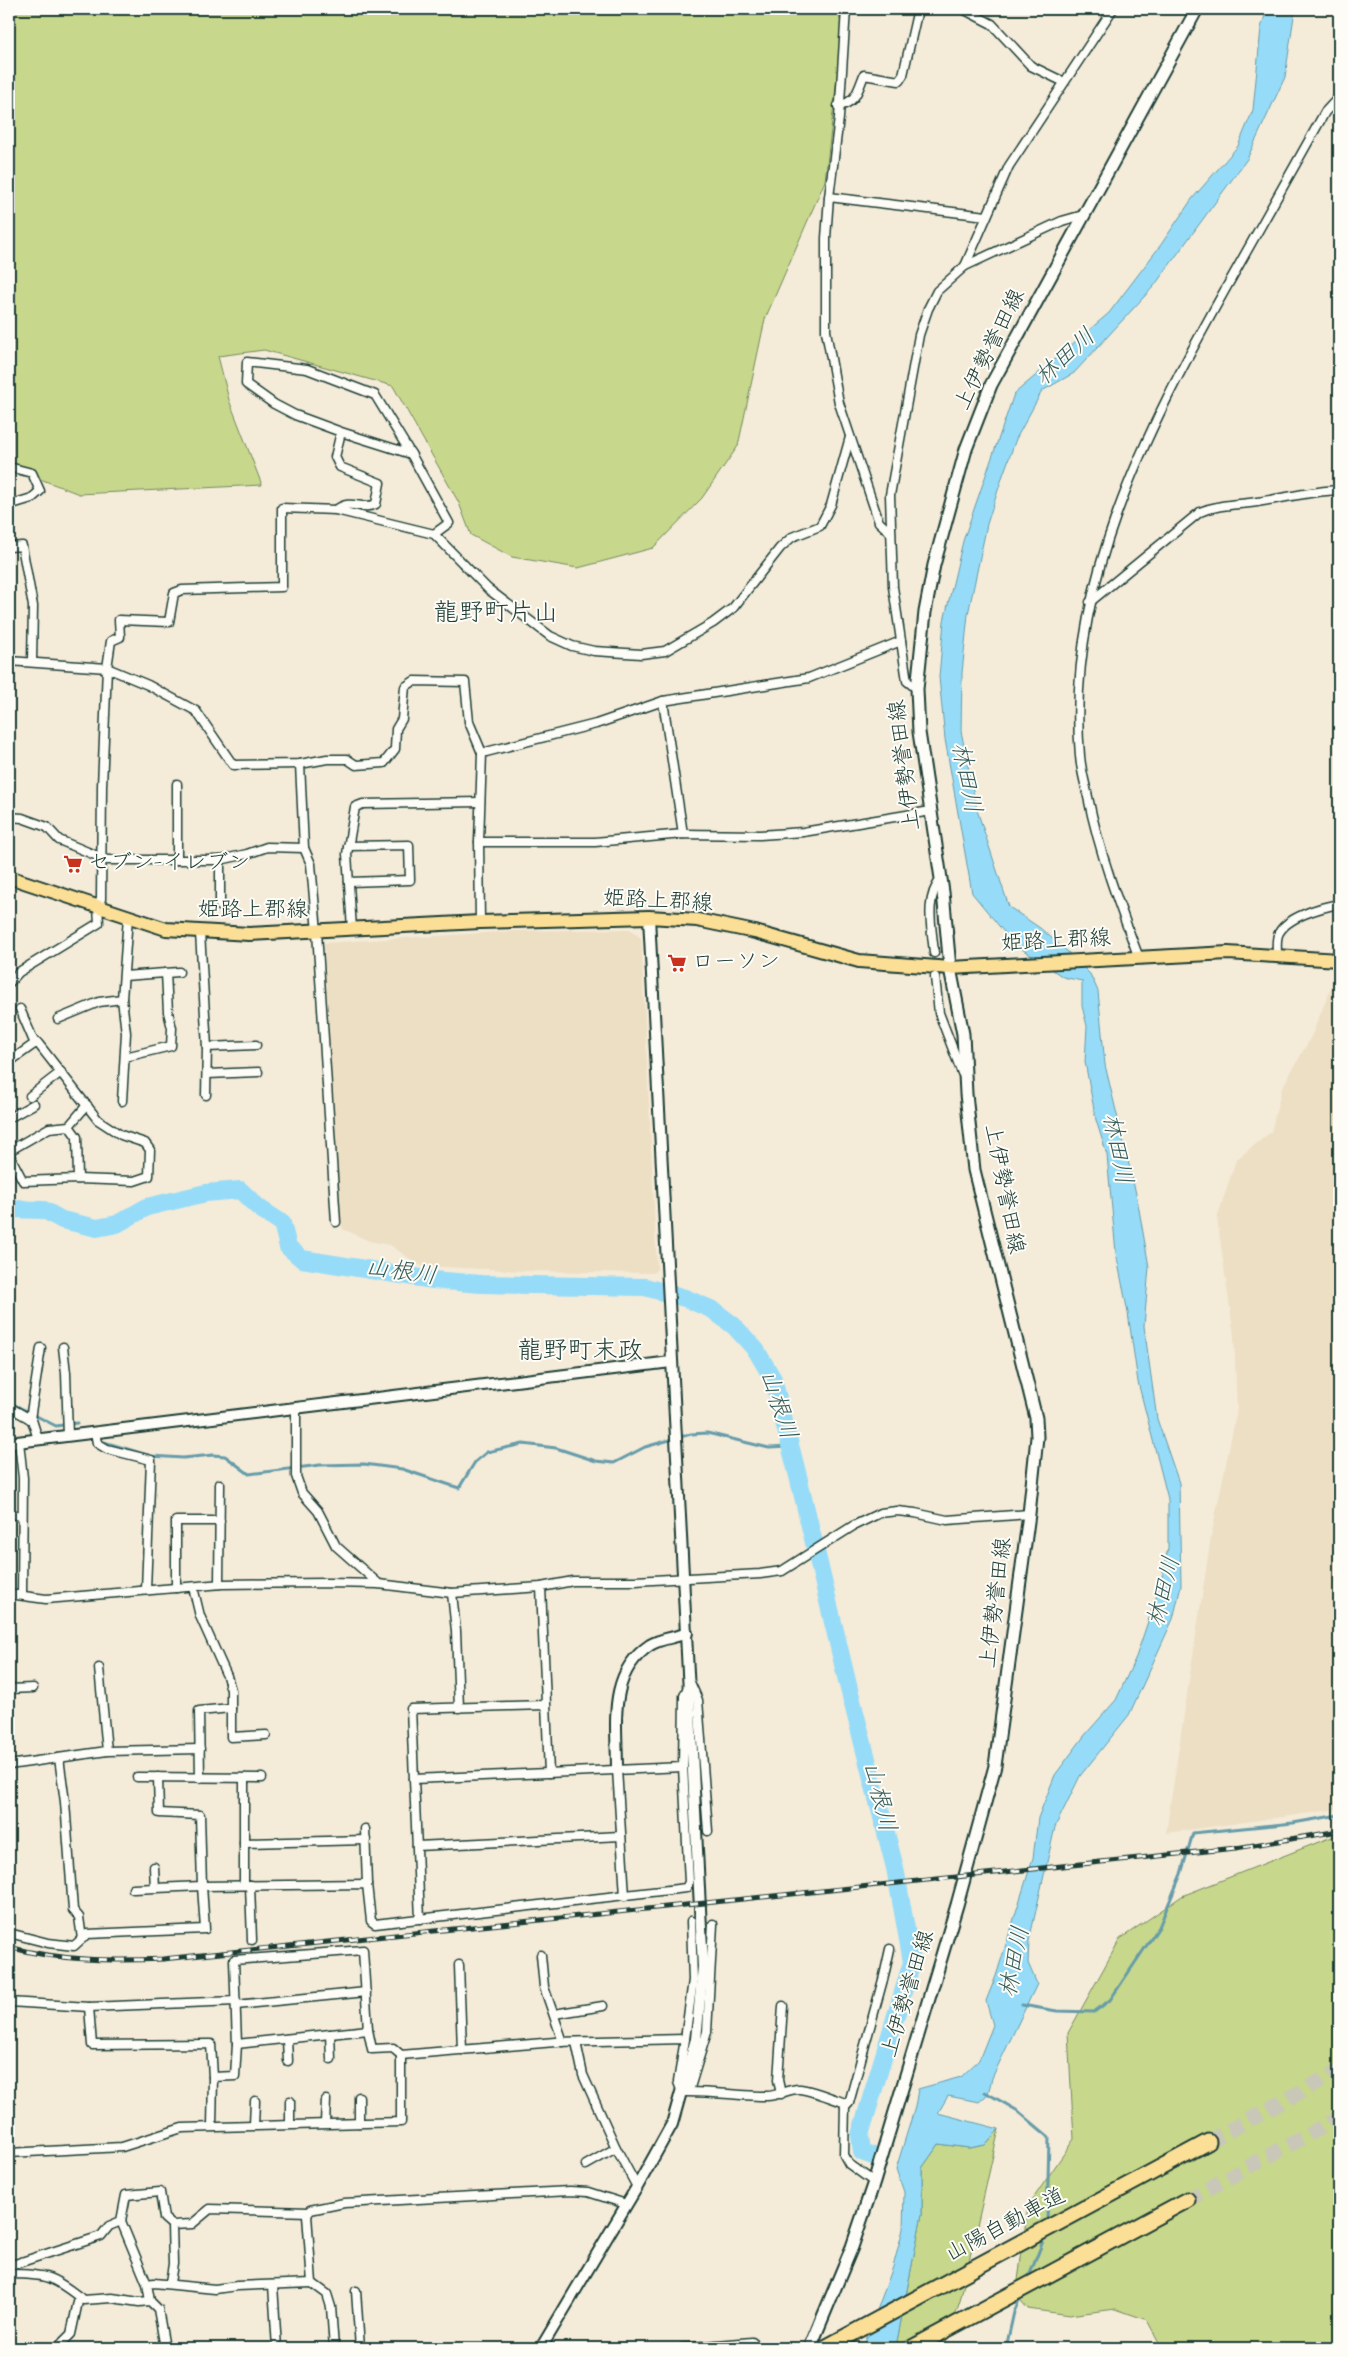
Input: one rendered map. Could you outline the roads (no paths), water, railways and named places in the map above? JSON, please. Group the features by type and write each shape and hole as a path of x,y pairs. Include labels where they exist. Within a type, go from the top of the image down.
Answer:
{"highway":[{"name":"山陽自動車道","path":"825,2348 1208,2142"},
{"path":"912,2348 1187,2200"}],"main road":[{"name":"上伊勢誉田線","path":"810,2348 852,2247 874,2182 957,1905 995,1766 1029,1514 1037,1437 1036,1418 974,1170 965,1082 963,1034 950,968 941,879 919,732 917,689 929,593 966,449 992,385 1197,9"},
{"name":"姫路上郡線","path":"9,877 128,918 166,929 200,932 249,934 317,932 480,922 649,917 697,920 755,932 859,962 950,968 1228,953 1339,960"}],"street":[{"path":"846,9 826,238 826,331 839,403 878,522 891,533"},
{"path":"838,106 849,104 856,96 864,75 899,81 918,9"},
{"path":"964,9 992,24 1031,66 1064,82"},
{"path":"965,266 1009,166 1113,9"},
{"path":"1139,958 1111,884 1096,834 1080,759 1078,721 1081,654 1090,602 1098,569 1120,507 1181,369 1325,112 1339,97"},
{"path":"829,197 986,216"},
{"path":"917,689 907,682 893,588 890,495 918,335 937,291 965,266 1062,221 1083,215"},
{"path":"411,454 341,432 295,415 274,404 246,384 247,362 308,370 375,396 411,454 449,523 434,534"},
{"path":"336,510 342,505 351,503 371,506 376,504 381,487 376,480 340,466 335,457 341,432"},
{"path":"9,983 19,972 99,923 98,907 102,899 100,856 107,668 111,641 120,637 119,620 169,622 174,593 182,590 282,588 282,508 336,510 434,534 488,589 550,636 572,646 594,651 641,654 665,651 733,608 780,548 792,537 820,526 831,505 850,437"},
{"path":"9,467 32,473 40,491 32,498 9,505"},
{"path":"1090,602 1200,512 1216,505 1256,502 1325,490 1339,490"},
{"path":"9,548 22,546 33,606 32,662"},
{"path":"482,753 596,724 663,701 809,678 901,641"},
{"path":"9,661 107,668 148,685 196,711 233,765 300,764 327,759 347,758 356,765 384,763 395,749 396,729 402,720 405,688 414,680 464,682 469,722 482,753 479,842 480,922"},
{"path":"663,701 683,834"},
{"path":"300,764 304,848 311,864 317,932 336,1222"},
{"path":"177,784 177,860"},
{"path":"352,930 348,846 355,807 363,804 480,802"},
{"path":"479,842 595,842 683,834 760,835 804,832 931,811"},
{"path":"9,817 22,818 47,827 59,840 107,860 220,860 267,847 304,848"},
{"path":"348,846 410,845 410,880 349,882"},
{"path":"220,860 220,906"},
{"path":"934,953 930,913 931,900 935,887 941,879"},
{"path":"1277,955 1278,936 1284,925 1321,907 1339,904"},
{"path":"649,917 671,1362 690,1682 703,1967 696,2039 686,2092"},
{"path":"122,1101 126,1033 122,999 128,918"},
{"path":"200,932 207,1047 206,1095"},
{"path":"124,976 179,972"},
{"path":"125,1057 171,1046 172,1028 168,1012 166,973"},
{"path":"935,978 939,1013 965,1082"},
{"path":"58,1019 99,1002 122,999"},
{"path":"20,1009 35,1044"},
{"path":"9,1062 37,1042 98,1120 109,1129 145,1142 150,1150 149,1176 134,1181 78,1179 23,1181 9,1154"},
{"path":"207,1047 256,1045"},
{"path":"30,1096 61,1072"},
{"path":"207,1074 258,1072"},
{"path":"9,1118 34,1104"},
{"path":"9,1151 49,1128 69,1126 87,1105"},
{"path":"69,1126 77,1138 78,1179"},
{"path":"63,1347 66,1373 68,1436"},
{"path":"38,1439 30,1419 41,1348"},
{"path":"22,1595 23,1478 14,1442 671,1362"},
{"path":"9,1407 30,1419"},
{"path":"296,1408 296,1476 302,1493 318,1511 336,1546 379,1584"},
{"path":"94,1432 97,1443 150,1460 146,1590"},
{"path":"219,1584 220,1484"},
{"path":"9,1594 46,1599 146,1590 193,1588 219,1584 379,1584 452,1593 541,1587 573,1580 635,1581 782,1571 853,1526 880,1513 897,1511 947,1520 1029,1514"},
{"path":"9,1514 22,1516"},
{"path":"176,1588 176,1521 220,1522"},
{"path":"541,1587 549,1773"},
{"path":"193,1588 200,1616 227,1676 231,1690 231,1737 266,1735"},
{"path":"452,1593 456,1632 459,1708"},
{"path":"625,1896 617,1769 618,1689 627,1670 637,1656 652,1644 687,1633"},
{"path":"99,1668 106,1751"},
{"path":"365,1828 371,1921 375,1924 686,1888 689,1882 683,1766 684,1696 690,1682"},
{"path":"690,1682 698,1700 708,1831"},
{"path":"9,1689 33,1688"},
{"path":"420,1919 410,1709 545,1705"},
{"path":"200,1778 199,1711 231,1708"},
{"path":"9,1765 106,1751 200,1749"},
{"path":"59,1758 66,1802 73,1910 79,1917 82,1939"},
{"path":"414,1779 683,1766"},
{"path":"137,1777 262,1778"},
{"path":"9,1932 48,1943 74,1946 87,1934 205,1929 200,1815 159,1813 158,1777"},
{"path":"244,1778 244,1843 252,1940"},
{"path":"417,1846 621,1836"},
{"path":"244,1843 366,1840"},
{"path":"154,1867 155,1888"},
{"path":"133,1889 247,1885 368,1884"},
{"path":"690,1921 693,1980 678,2082 686,2092 767,2096 782,2094 791,2089 801,2089 845,2103 844,2155 849,2164 874,2182"},
{"path":"541,2348 637,2187 672,2124 686,2092 707,2032 714,1924"},
{"path":"845,2106 849,2103 890,1949"},
{"path":"213,2077 235,2076 237,2044 234,1960 363,1950 368,2030 372,2049 393,2048 401,2055 563,2042 685,2039"},
{"path":"541,1955 544,1987 563,2042"},
{"path":"460,1965 462,2050"},
{"path":"9,2002 89,2007 236,2003 366,1992"},
{"path":"554,2014 603,2006"},
{"path":"782,2094 778,2080 783,2006"},
{"path":"89,2007 92,2045 211,2044 213,2077 212,2126"},
{"path":"237,2044 368,2030"},
{"path":"330,2034 332,2059"},
{"path":"287,2039 288,2061"},
{"path":"576,2042 583,2075 616,2148 637,2187"},
{"path":"9,2153 122,2147 182,2128 401,2122 401,2055"},
{"path":"359,2097 359,2123"},
{"path":"326,2100 326,2124"},
{"path":"290,2101 290,2124"},
{"path":"254,2125 255,2102"},
{"path":"586,2165 616,2148"},
{"path":"166,2348 158,2309 150,2301 147,2284 121,2221 126,2195 160,2192 164,2218 172,2225 192,2224 210,2209 309,2212 344,2203 558,2190 588,2192 626,2204"},
{"path":"309,2212 306,2215 312,2283"},
{"path":"9,2266 101,2236 108,2226 121,2221"},
{"path":"170,2283 173,2264 172,2225"},
{"path":"9,2274 39,2274 58,2280 83,2300 112,2298 139,2302 150,2301"},
{"path":"147,2284 170,2283 215,2289 237,2286 312,2283 326,2294 329,2300 334,2348"},
{"path":"273,2285 276,2348"},
{"path":"356,2291 360,2348"},
{"path":"57,2348 71,2334 79,2297"},
{"path":"682,2348 752,2342 759,2348"}],"water":[{"name":"林田川","path":"1267,9 1295,9 1285,77 1247,159 1154,286 1074,373 1042,391 1016,439 1003,475 987,524 968,614 962,673 961,731 977,810 1009,907 1040,928 1068,952 1090,974 1098,991 1105,1065 1137,1198 1149,1267 1144,1326 1157,1419 1179,1483 1181,1586 1173,1619 1129,1715 1080,1776 1055,1827 1029,1941 1028,1963 1037,1984 992,2078 988,2094 979,2102 948,2096 938,2113 999,2129 985,2145 969,2148 939,2144 922,2168 922,2214 897,2341 894,2348 863,2348 893,2267 903,2229 904,2192 896,2169 915,2107 918,2089 961,2077 979,2060 993,2025 986,2001 996,1976 1033,1858 1038,1818 1055,1775 1085,1735 1116,1700 1136,1657 1160,1586 1168,1548 1168,1499 1138,1382 1128,1313 1116,1253 1107,1155 1096,1120 1085,1062 1087,1026 1082,1006 1082,981 1063,977 1013,943 972,893 945,739 939,677 944,621 963,541 1014,394 1109,313 1160,246 1192,199 1238,146 1253,110 1261,28"}],"waterway":[{"name":"山根川","path":"9,1209 44,1210 62,1220 97,1228 117,1224 147,1207 206,1193 240,1190 259,1208 282,1223 288,1247 302,1259 433,1280 481,1284 645,1287 685,1298 713,1310 734,1326 756,1350 773,1379 799,1480 848,1685 895,1868 912,1962 860,2135 862,2152 873,2156"},
{"path":"9,1402 56,1426 77,1423"},
{"path":"104,1442 151,1456 183,1458 213,1455 225,1456 249,1474 320,1465 364,1464 402,1469 459,1488 475,1462 487,1452 523,1444 556,1448 596,1461 614,1463 645,1447 691,1434 707,1433 769,1448 790,1447"},
{"name":"林田川","path":"1022,2005 1057,2011 1094,2012 1110,2000 1159,1927 1181,1874 1193,1833 1293,1823 1339,1815"},
{"path":"985,2092 1018,2111 1049,2137 1047,2223"},
{"path":"1028,2279 1045,2236"},
{"path":"1006,2348 1014,2312 1021,2296"}],"tunnel":[{"path":"1208,2142 1339,2071"},
{"path":"1187,2200 1339,2118"}],"railway":[{"path":"9,1947 28,1952 85,1959 163,1959 1236,1848 1339,1831"}],"place":[{"name":"セブン-イレブン","path":"73,864"},
{"name":"ローソン","path":"677,963"}],"district":[{"name":"龍野町片山","path":"496,614"},
{"name":"龍野町末政","path":"580,1352"}]}
